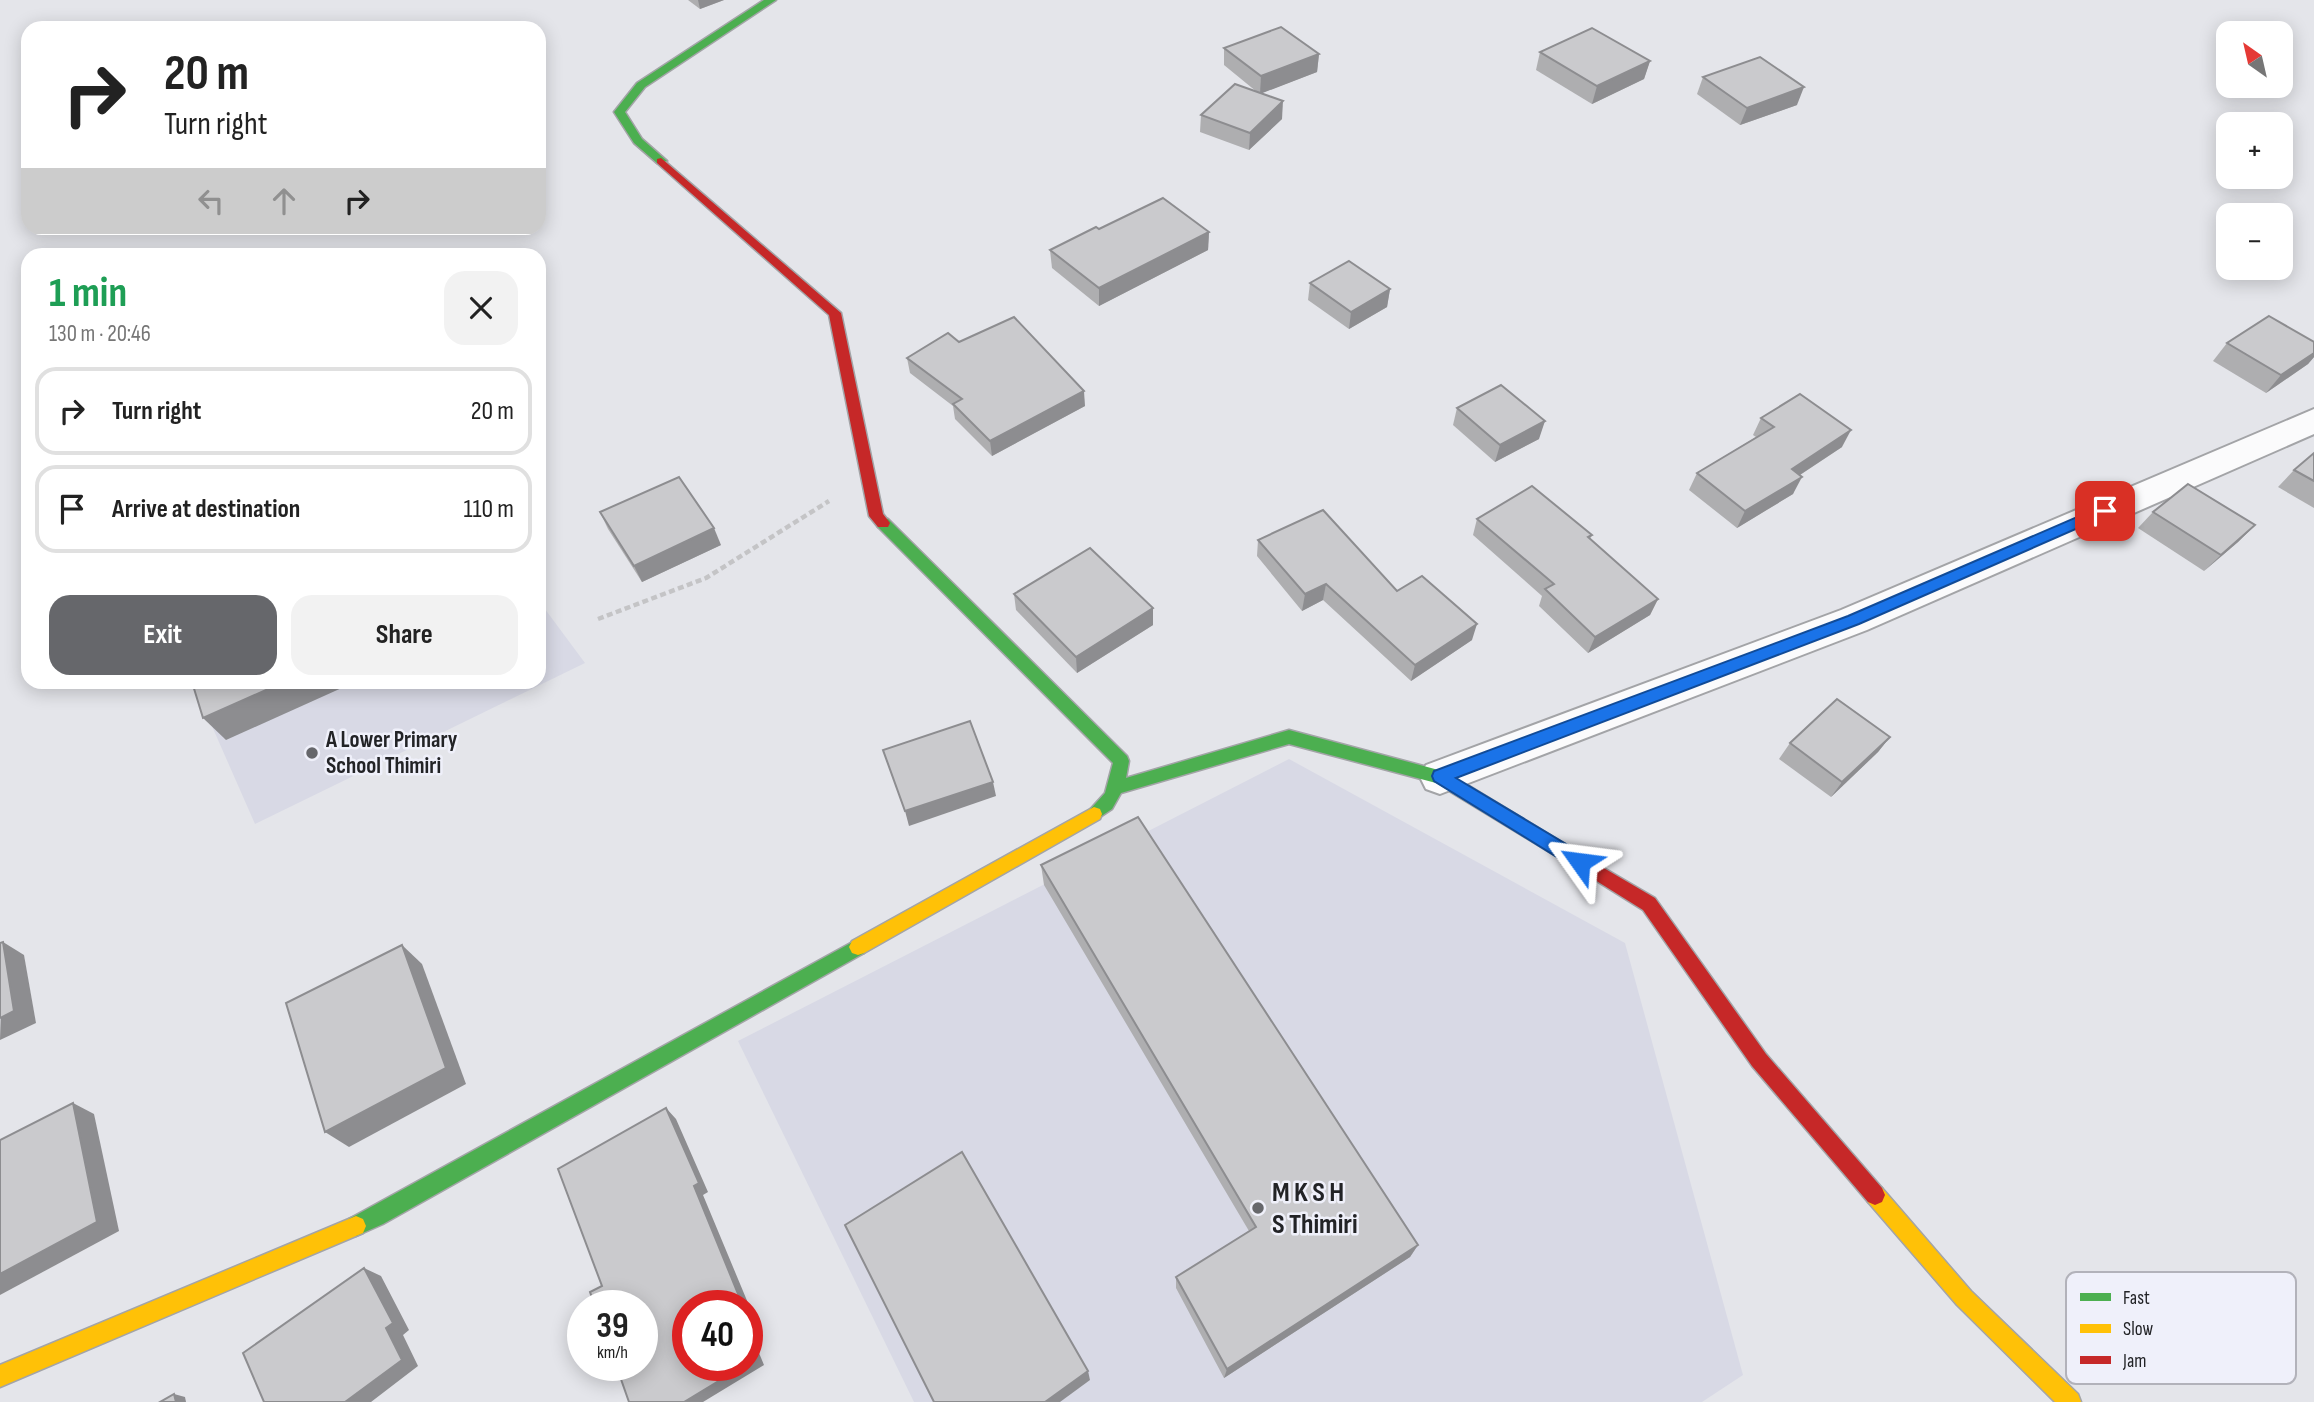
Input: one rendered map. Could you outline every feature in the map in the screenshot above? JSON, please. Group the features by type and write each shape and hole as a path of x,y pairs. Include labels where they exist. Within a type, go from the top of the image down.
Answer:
{"street":[{"path":"0,1376 376,1217 1107,807 1116,788 1121,761 876,516 835,313 638,141 619,112 641,85 771,0"},
{"path":"1440,776 1854,620 2314,421"},
{"path":"1116,788 1289,737 1440,776 1649,904 1759,1060 1964,1298 2070,1402"}],"path":[{"path":"598,619 706,578 868,476"}],"shaded area":[{"name":"A Lower Primary School Thimiri","path":"546,610 585,663 546,682"},
{"name":"A Lower Primary School Thimiri","path":"196,689 532,689 255,824"},
{"name":"M K S H S Thimiri","path":"1289,759 1625,943 1743,1375 1702,1402 914,1402 738,1041"}],"building":[{"path":"1281,27 1319,54 1261,76 1224,48"},
{"path":"1592,28 1650,61 1597,86 1540,52"},
{"path":"1760,57 1804,87 1747,108 1703,77"},
{"path":"1235,84 1283,101 1250,133 1201,115"},
{"path":"1163,198 1209,232 1099,288 1050,250 1096,227 1099,229"},
{"path":"1349,261 1390,289 1351,312 1310,283"},
{"path":"2269,316 2314,342 2314,353 2281,375 2227,343"},
{"path":"1014,317 1084,391 990,441 953,404 962,399 907,358 948,333 959,342"},
{"path":"1501,385 1545,421 1500,445 1457,408"},
{"path":"1800,394 1851,430 1792,469 1802,477 1745,511 1697,473 1774,427 1761,418"},
{"path":"2314,453 2314,481 2294,470"},
{"path":"679,477 714,528 634,566 600,512"},
{"path":"2188,484 2255,525 2221,555 2153,512"},
{"path":"1532,486 1592,535 1588,537 1658,599 1595,637 1545,589 1554,584 1477,519"},
{"path":"1323,510 1397,591 1422,576 1477,624 1415,665 1326,584 1305,594 1258,540"},
{"path":"1090,548 1153,608 1076,657 1014,594"},
{"path":"194,689 268,689 203,718"},
{"path":"1837,699 1890,737 1842,782 1790,743"},
{"path":"970,721 993,782 905,811 883,750"},
{"path":"1138,817 1418,1245 1227,1369 1176,1277 1256,1227 1041,865"},
{"path":"3,942 14,1011 0,1018 0,943"},
{"path":"402,945 446,1068 325,1132 286,1003"},
{"path":"73,1103 97,1222 0,1274 0,1140"},
{"path":"666,1108 699,1183 694,1186 736,1290 672,1290 672,1381 719,1381 684,1402 629,1402 622,1381 658,1381 658,1290 594,1290 602,1286 558,1169"},
{"path":"962,1152 1088,1371 1045,1402 934,1402 845,1225"},
{"path":"364,1268 393,1323 386,1328 402,1360 345,1402 264,1402 243,1353"},
{"path":"174,1394 176,1402 160,1402"}],"traffic: fast":[{"path":"661,161 638,141 619,112 641,85 771,0"},
{"path":"883,523 1121,761 1111,798 1094,814"},
{"path":"1116,788 1289,737 1440,777 1585,865"},
{"path":"356,1226 858,947"}],"traffic: slow":[{"path":"858,947 1094,814"},
{"path":"1875,1195 1964,1298 2070,1402"},
{"path":"0,1376 356,1226"}],"traffic: jam":[{"path":"661,161 835,313 876,516 883,523"},
{"path":"1585,865 1649,904 1759,1060 1875,1195"}],"place":[{"name":"A Lower Primary School Thimiri","path":"312,753"},
{"name":"M K S H S Thimiri","path":"1258,1208"}],"route":[{"path":"1580,862 1440,776 1854,620 2105,511"}]}
